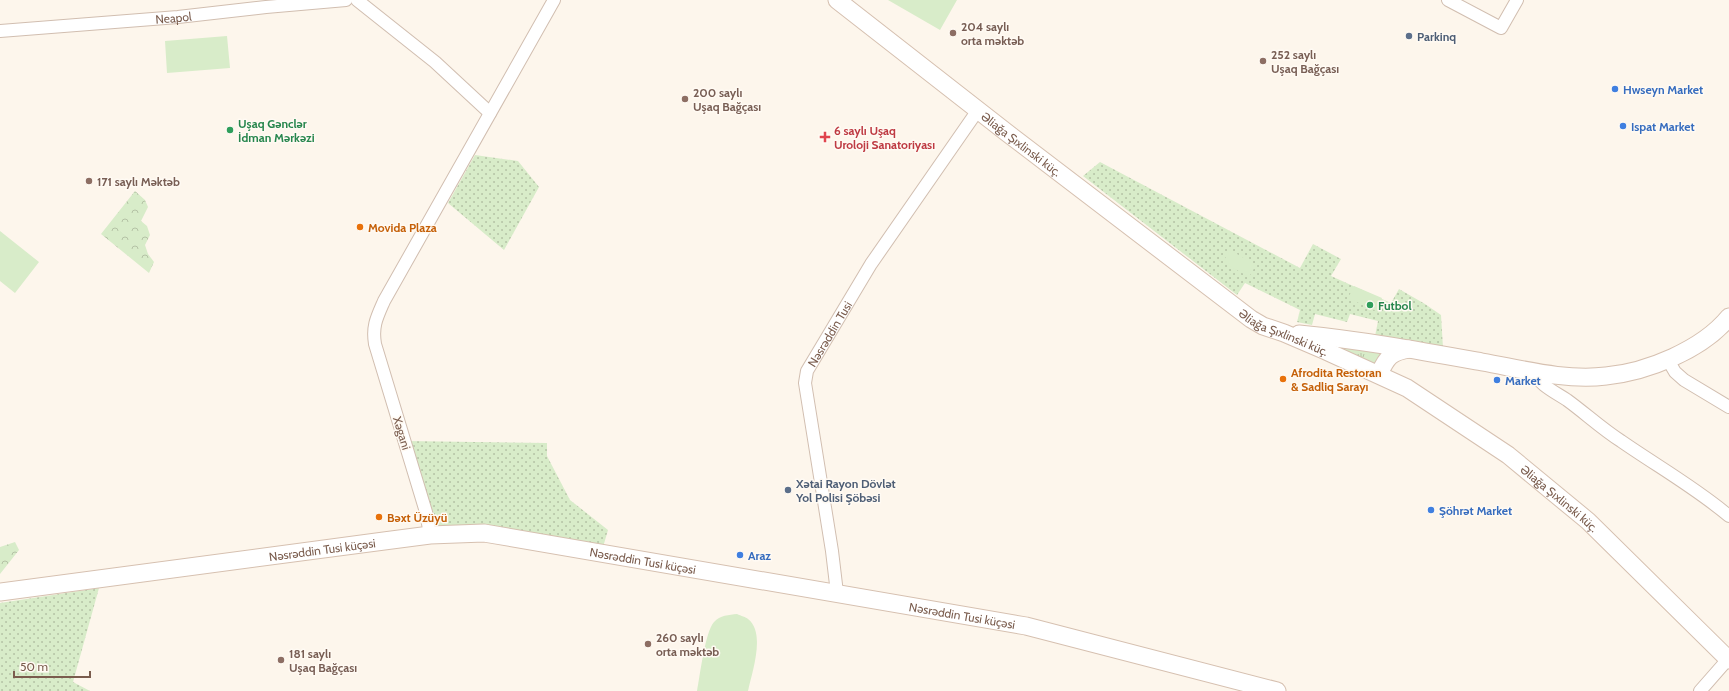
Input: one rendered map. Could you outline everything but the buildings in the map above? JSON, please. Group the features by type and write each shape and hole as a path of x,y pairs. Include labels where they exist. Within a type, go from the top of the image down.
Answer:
{"main road":[{"name":"Əliağa Şıxlinski küç.","path":"837,0 978,110 1262,326 1284,333 1379,374 1407,388 1461,422 1508,455 1588,521 1729,659"},
{"path":"1284,333 1354,340 1568,376 1606,376 1668,360 1710,336 1729,317"},
{"path":"1379,374 1390,356 1396,352 1410,349"},
{"name":"Nəsrəddin Tusi küçəsi","path":"0,592 430,535 465,533 498,535 639,561 837,593 1026,626 1277,691"}],"street":[{"name":"Neapol","path":"0,31 162,18 346,0"},
{"path":"357,0 435,62 490,113 554,0"},
{"path":"1448,0 1501,28 1518,0"},
{"name":"Nəsrəddin Tusi","path":"837,593 832,551 805,383 807,371 871,264 978,110"},
{"name":"Xəgani","path":"430,535 426,512 375,344 373,331 376,319 384,301 490,113"},
{"path":"1668,360 1675,372 1684,380 1729,407"},
{"path":"1532,371 1535,377 1543,384 1568,400 1609,433 1706,498 1729,516"},
{"path":"1700,691 1729,659"}],"green space":[{"path":"888,0 957,0 940,30"},
{"path":"227,36 230,68 167,73 165,41"},
{"path":"475,155 518,161 539,187 504,250 448,203"},
{"path":"1100,162 1300,268 1313,244 1341,259 1331,276 1391,303 1399,289 1441,315 1443,348 1375,336 1378,321 1350,314 1347,322 1315,314 1312,325 1297,322 1300,310 1245,283 1237,295 1083,176"},
{"path":"135,191 145,200 148,207 141,221 147,226 150,235 145,245 148,254 154,262 149,273 101,234"},
{"path":"0,231 39,262 15,293 0,281"},
{"path":"1230,250 1256,265 1249,277 1223,262"},
{"name":"Futbol","path":"1354,286 1382,298 1376,311 1348,298"},
{"path":"1318,341 1387,349 1374,366"},
{"path":"405,441 547,443 547,456 570,500 608,530 601,554 430,535"},
{"path":"15,542 19,550 0,574 0,547"},
{"path":"99,588 73,682 90,691 0,691 0,603"},
{"path":"737,614 748,619 753,625 756,633 757,643 755,664 748,691 697,691 705,644 711,627 719,618"}],"place":[{"name":"204 saylı orta məktəb","path":"953,33"},
{"name":"Parkinq","path":"1409,36"},
{"name":"252 saylı Uşaq Bağçası","path":"1263,61"},
{"name":"Hwseyn Market","path":"1615,89"},
{"name":"200 saylı Uşaq Bağçası","path":"685,99"},
{"name":"Ispat Market","path":"1623,126"},
{"name":"Uşaq Gənclər İdman Mərkəzi","path":"230,130"},
{"name":"6 saylı Uşaq Uroloji Sanatoriyası","path":"825,137"},
{"name":"171 saylı Məktəb","path":"89,181"},
{"name":"Movida Plaza","path":"360,227"},
{"name":"Futbol","path":"1370,305"},
{"name":"Afrodita Restoran & Sadliq Sarayı","path":"1283,379"},
{"name":"Market","path":"1497,380"},
{"name":"Xətai Rayon Dövlət Yol Polisi Şöbəsi","path":"788,490"},
{"name":"Şöhrət Market","path":"1431,510"},
{"name":"Bəxt Üzüyü","path":"379,517"},
{"name":"Araz","path":"740,555"},
{"name":"260 saylı orta məktəb","path":"648,644"},
{"name":"181 saylı Uşaq Bağçası","path":"281,660"}]}
